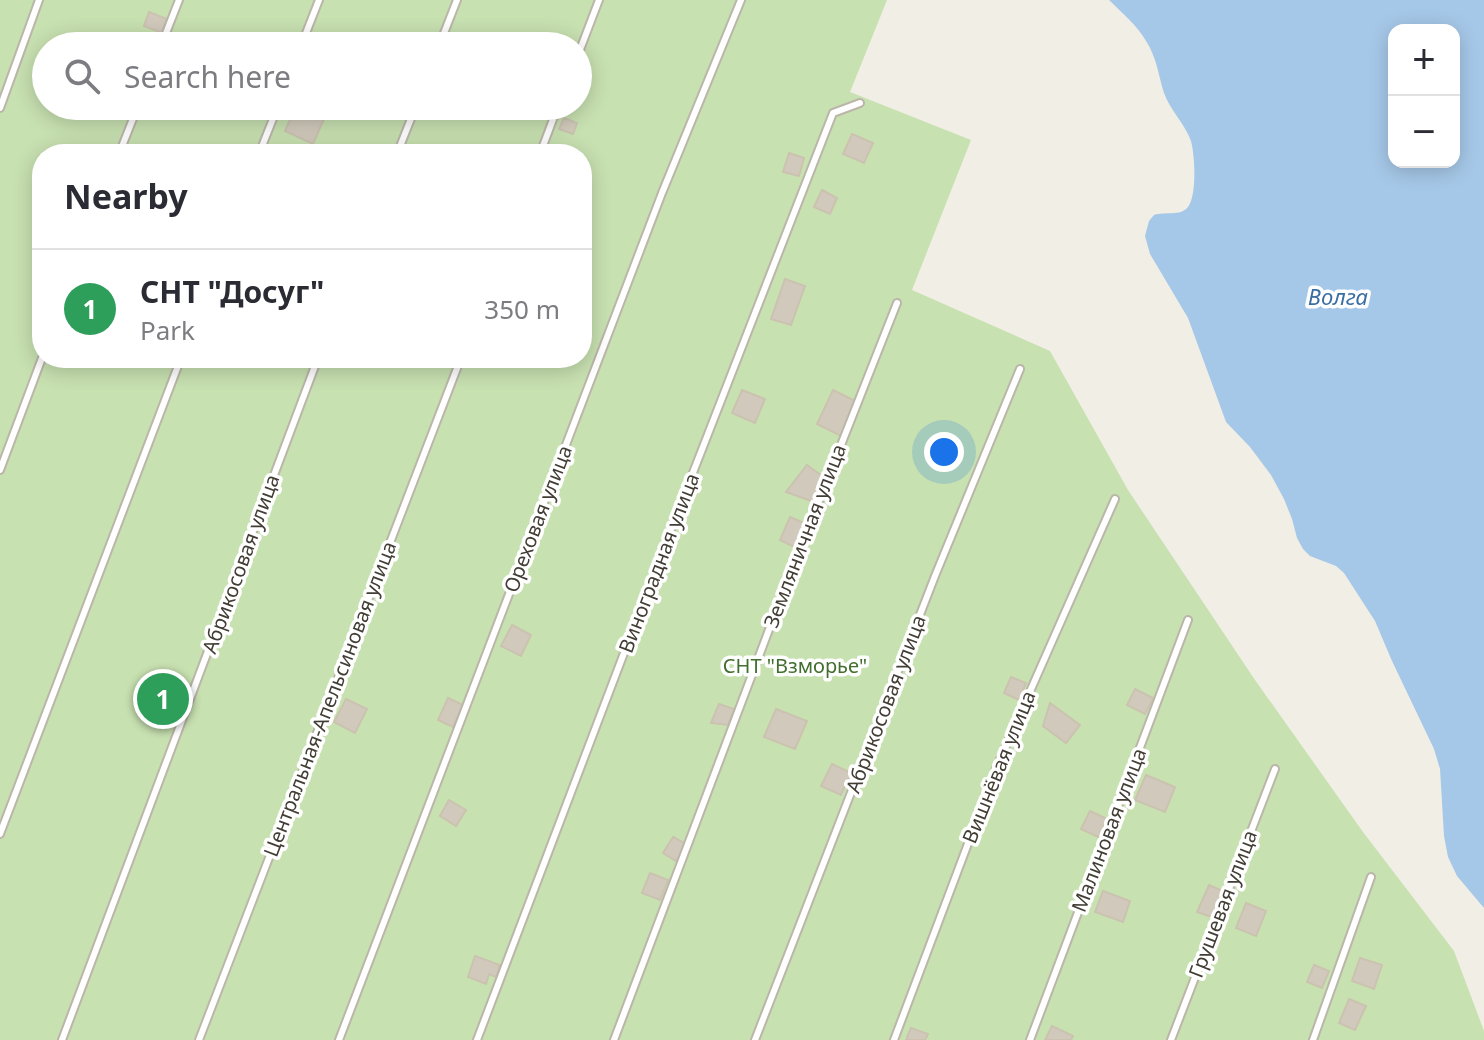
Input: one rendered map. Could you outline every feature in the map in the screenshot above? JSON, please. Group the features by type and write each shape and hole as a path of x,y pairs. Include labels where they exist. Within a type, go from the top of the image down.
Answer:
{"lane":[{"path":"0,108 39,0"},
{"path":"166,32 179,0"},
{"path":"306,32 319,0"},
{"path":"444,32 457,0"},
{"path":"587,32 599,0"},
{"name":"Ореховая улица","path":"339,1040 662,193 741,0"},
{"name":"Виноградная улица","path":"477,1040 833,113 860,103"},
{"path":"123,144 132,120"},
{"path":"263,144 272,120"},
{"path":"401,144 410,120"},
{"path":"544,144 553,120"},
{"name":"Земляничная улица","path":"614,1040 787,582 897,303"},
{"path":"0,470 38,368"},
{"path":"0,834 177,368"},
{"name":"Абрикосовая улица","path":"62,1040 314,368"},
{"name":"Центральная-Апельсиновая улица","path":"199,1040 457,368"},
{"name":"Абрикосовая улица","path":"755,1040 935,576 1020,369"},
{"name":"Вишнёвая улица","path":"894,1040 998,764 1115,499"},
{"name":"Малиновая улица","path":"1030,1040 1188,620"},
{"name":"Грушевая улица","path":"1171,1040 1275,769"},
{"path":"1313,1040 1371,877"}],"green space":[{"path":"0,0 596,0 584,32 32,32 32,120 550,120 541,144 32,144 32,368 454,368 194,1040 0,1040"},
{"name":"СНТ \"Взморье\"","path":"604,0 887,0 850,92 971,140 912,290 1050,351 1128,490 1255,680 1363,832 1454,951 1484,1031 1484,1040 204,1040 462,368 592,368 592,144 549,144 558,120 592,120 592,32"}],"water":[{"name":"Волга","path":"1109,0 1484,0 1484,908 1457,876 1448,857 1440,769 1434,749 1375,621 1344,573 1336,566 1310,556 1303,549 1284,499 1271,475 1226,422 1188,318 1150,254 1145,236 1149,221 1154,215 1181,212 1188,207 1193,194 1194,175 1191,141 1164,93 1150,47"}],"building":[{"path":"149,12 167,19 162,32 144,26"},
{"path":"290,120 324,120 313,144 285,131"},
{"path":"563,120 577,123 573,134 559,129"},
{"path":"852,134 873,143 864,163 843,154"},
{"path":"789,153 804,158 799,176 783,172"},
{"path":"822,190 837,198 830,214 814,207"},
{"path":"785,279 805,286 791,325 771,319"},
{"path":"742,390 765,399 755,423 732,413"},
{"path":"833,390 857,402 841,436 817,424"},
{"path":"807,465 822,476 814,502 786,492"},
{"path":"790,517 804,523 794,547 780,540"},
{"path":"512,625 531,635 521,656 501,646"},
{"path":"1011,677 1026,683 1019,700 1004,693"},
{"path":"1135,689 1153,698 1145,714 1127,705"},
{"path":"448,698 463,705 453,727 438,720"},
{"path":"346,699 367,709 355,733 334,722"},
{"path":"1050,703 1080,725 1066,743 1043,726"},
{"path":"719,704 734,709 728,725 711,723"},
{"path":"776,709 807,721 795,749 764,737"},
{"path":"832,764 851,773 841,795 821,786"},
{"path":"1146,775 1175,787 1165,812 1135,800"},
{"path":"449,800 466,810 456,826 440,816"},
{"path":"1090,811 1107,819 1098,837 1081,829"},
{"path":"673,837 686,844 676,861 663,853"},
{"path":"650,873 668,880 660,900 642,893"},
{"path":"1209,885 1225,892 1214,918 1197,912"},
{"path":"1103,891 1130,901 1123,922 1095,912"},
{"path":"1246,903 1266,911 1256,936 1236,928"},
{"path":"475,956 500,965 496,977 489,974 486,984 468,977"},
{"path":"1360,958 1382,965 1374,989 1352,981"},
{"path":"1314,965 1329,971 1322,988 1307,982"},
{"path":"1349,999 1366,1006 1355,1030 1339,1023"},
{"path":"1052,1026 1073,1036 1071,1040 1045,1040"},
{"path":"911,1028 928,1034 925,1040 906,1040"}],"place":[{"name":"СНТ \"Досуг\"","path":"163,699"}]}
